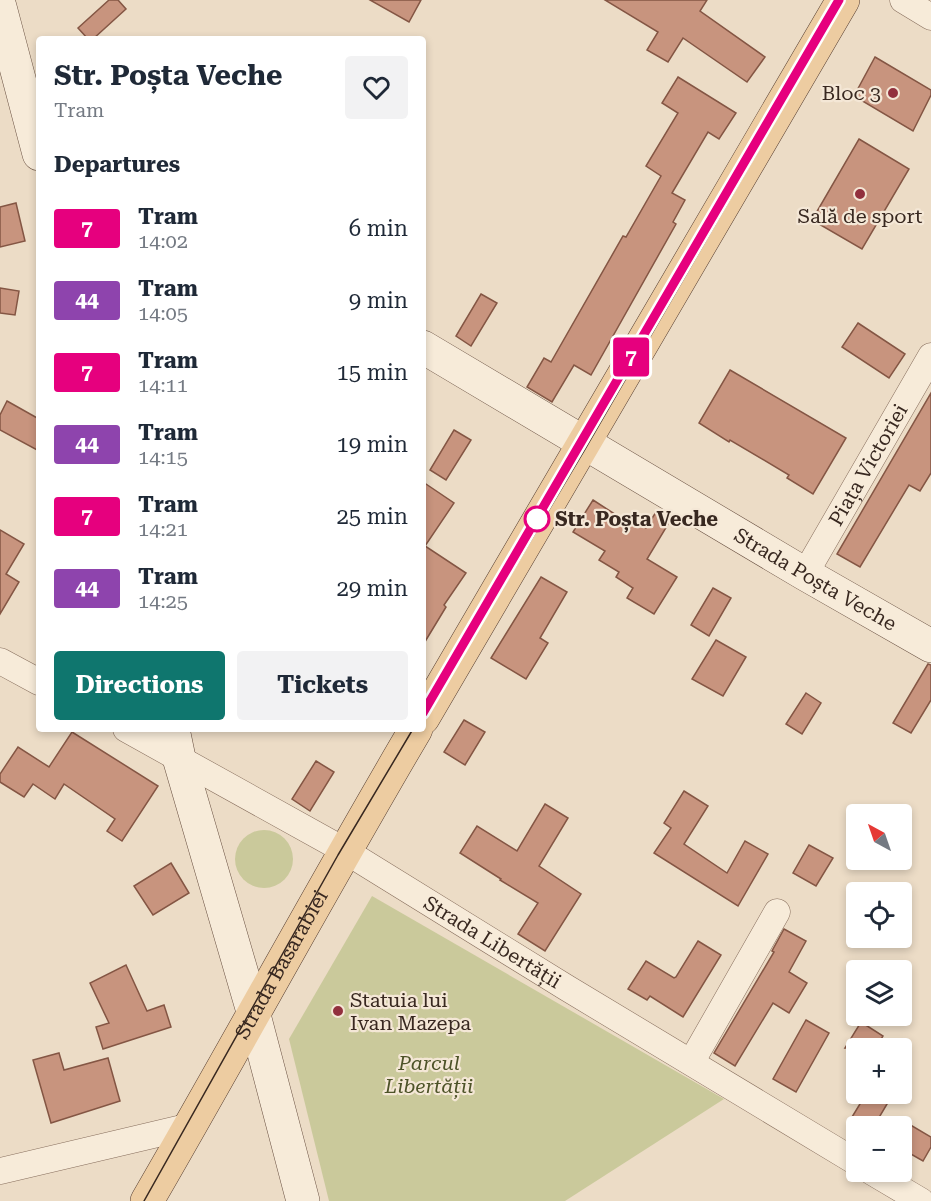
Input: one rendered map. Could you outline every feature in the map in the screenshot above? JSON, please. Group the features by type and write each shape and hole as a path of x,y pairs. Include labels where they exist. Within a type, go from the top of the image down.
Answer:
{"main road":[{"path":"426,713 843,0"},
{"name":"Strada Basarabiei","path":"147,1201 414,732"}],"street":[{"path":"903,0 931,17"},
{"path":"0,7 22,110 36,146"},
{"name":"Strada Poșta Veche","path":"426,349 805,574 931,646"},
{"name":"Piața Victoriei","path":"805,574 931,356"},
{"path":"0,662 36,680"},
{"name":"Strada Libertății","path":"136,732 176,744 557,982 692,1061 846,1156"},
{"path":"176,744 254,1015 303,1201"},
{"path":"692,1061 777,912"},
{"path":"0,1171 191,1126"},
{"path":"890,1182 921,1201"}],"green space":[{"path":"264,830 275,832 285,838 291,848 293,859 291,870 285,880 275,886 264,888 253,886 243,880 237,870 235,859 237,848 243,838 253,832"},
{"name":"Parcul Libertății","path":"372,896 724,1099 565,1201 329,1201 289,1039"}],"building":[{"path":"109,0 118,0 126,9 96,36 85,36 78,28"},
{"path":"370,0 421,0 409,22"},
{"path":"605,0 707,0 700,11 765,57 747,82 683,38 668,62 647,50 658,32"},
{"name":"Bloc 3","path":"875,57 931,90 931,95 913,131 854,96"},
{"path":"678,77 736,113 719,139 708,132 672,193 685,200 673,222 676,224 591,375 574,365 552,402 527,387 544,358 551,362 623,236 626,237 661,176 646,166 678,113 662,103"},
{"name":"Sală de sport","path":"859,139 909,169 862,249 812,220"},
{"path":"16,203 25,241 0,247 0,207"},
{"path":"0,288 19,291 15,315 0,313"},
{"path":"481,294 497,303 471,346 456,336"},
{"path":"858,323 905,354 889,378 842,347"},
{"path":"730,370 846,438 813,494 787,478 789,475 699,423"},
{"path":"931,393 931,473 920,491 909,485 860,567 837,554"},
{"path":"7,401 36,417 36,449 0,430 0,415"},
{"path":"454,430 471,440 446,480 430,470"},
{"path":"426,484 454,503 426,545"},
{"path":"593,500 624,520 627,516 646,528 656,512 670,521 647,559 677,577 654,614 627,598 633,588 616,577 619,572 599,560 605,551 573,532"},
{"path":"0,530 24,544 6,574 19,582 0,614"},
{"path":"426,547 466,573 444,605 446,607 426,640"},
{"path":"541,577 567,592 540,638 548,643 526,679 491,658"},
{"path":"713,588 731,598 709,636 691,625"},
{"path":"716,640 746,657 723,696 692,679"},
{"path":"928,664 931,665 931,700 911,733 893,723"},
{"path":"806,693 821,703 802,734 786,724"},
{"path":"464,720 485,732 465,765 444,752"},
{"path":"72,732 158,786 122,841 107,831 115,819 64,784 55,799 33,784 24,797 0,782 0,774 18,747 49,767"},
{"path":"316,761 334,772 310,811 292,799"},
{"path":"684,791 708,806 684,844 727,873 745,841 768,854 738,906 654,853 671,828 664,823"},
{"path":"545,804 568,818 539,866 581,894 545,951 518,934 538,903 460,853 477,826 517,851"},
{"path":"809,845 833,858 816,886 793,873"},
{"path":"171,863 189,893 153,915 134,886"},
{"path":"784,929 806,941 789,972 807,983 789,1013 773,1003 735,1066 714,1053 774,952 772,951"},
{"path":"698,941 721,955 683,1017 650,996 647,1000 628,989 646,961 674,978 676,977"},
{"path":"126,965 147,1011 164,1005 171,1027 103,1049 96,1027 109,1023 90,983"},
{"path":"806,1020 829,1033 796,1092 773,1079"},
{"path":"859,1026 867,1026 883,1036 882,1038 851,1038"},
{"path":"59,1053 64,1070 108,1058 120,1101 51,1123 33,1060"},
{"path":"860,1104 887,1104 880,1116 853,1116"},
{"path":"912,1126 931,1137 931,1147 923,1161 912,1155"}],"tram line":[{"name":"7","path":"426,708 839,0"},
{"path":"426,717 585,449 845,0"},
{"path":"144,1201 338,855 411,732"}],"place":[{"name":"Bloc 3","path":"893,93"},
{"name":"Sală de sport","path":"860,194"},
{"name":"Str. Poșta Veche","path":"537,519"},
{"name":"Statuia lui Ivan Mazepa","path":"338,1011"}]}
